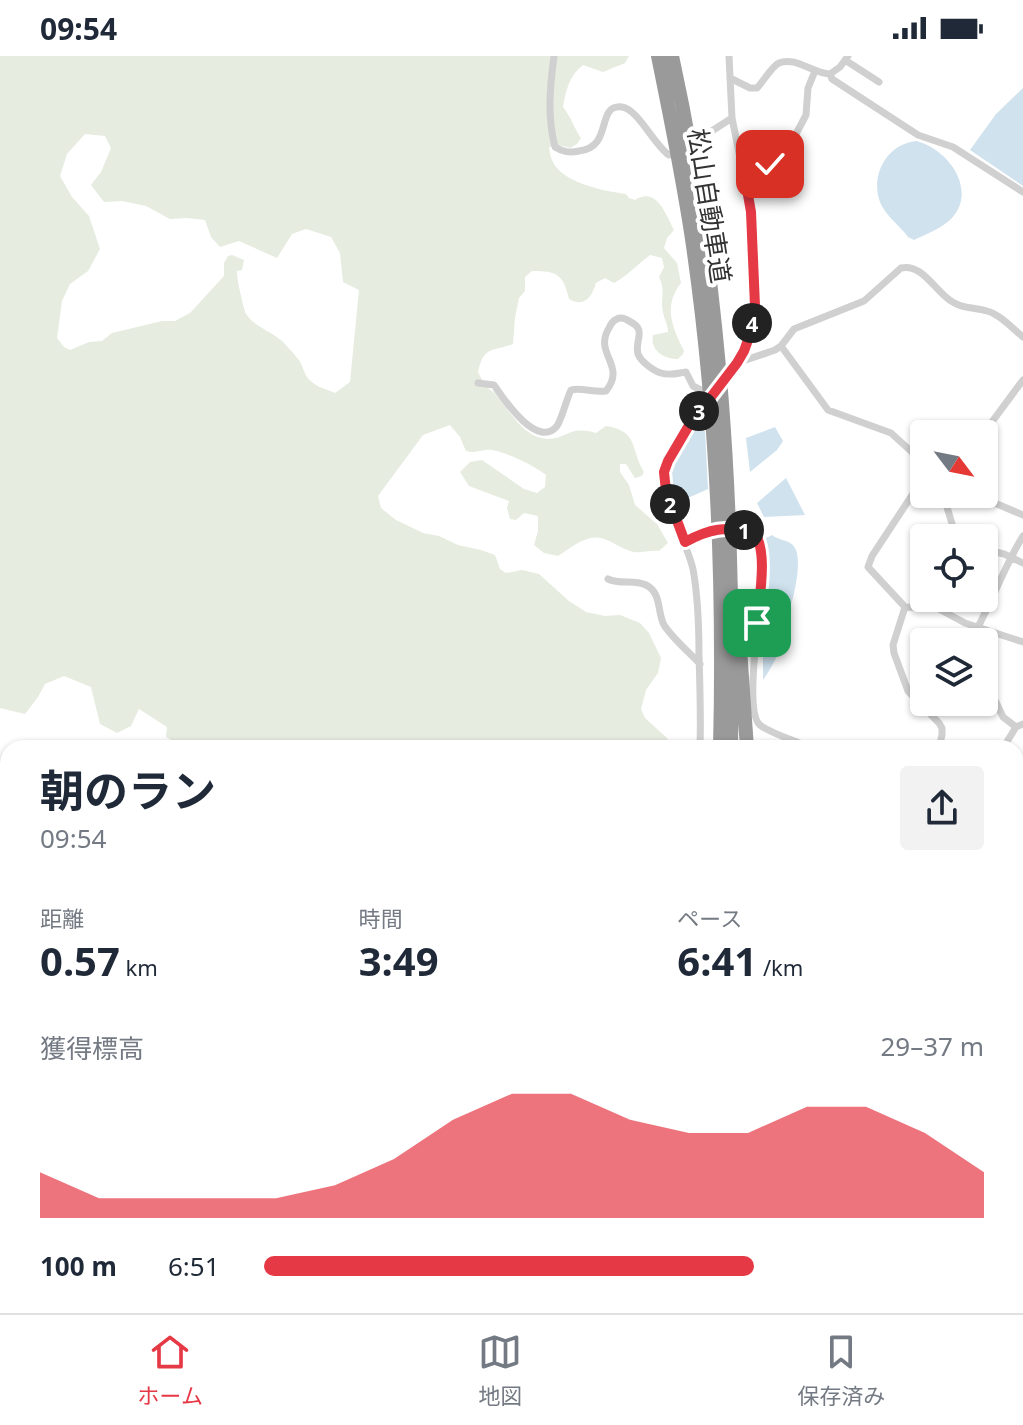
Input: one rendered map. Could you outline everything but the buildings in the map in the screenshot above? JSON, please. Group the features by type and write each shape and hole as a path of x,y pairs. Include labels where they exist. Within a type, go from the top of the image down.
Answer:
{"highway":[{"name":"松山自動車道","path":"658,56 683,142"},
{"name":"松山自動車道","path":"672,56 687,168 713,304 720,375 724,533 717,670 718,740"},
{"name":"松山自動車道","path":"687,168 732,594 731,740"},
{"path":"724,533 738,614 746,740"}],"street":[{"path":"554,56 549,84 550,128 555,147 563,152 580,151 597,143 602,136 606,114 618,107 633,113 661,150 669,155 691,145 732,118"},
{"path":"700,740 696,588 685,542 666,491 664,472 711,391 737,363 752,329 755,306 751,212 732,118 729,56"},
{"path":"730,78 750,88 757,88 781,62 830,74 835,73 846,58 879,82"},
{"path":"745,178 757,175 770,164 782,166 788,163 796,134 806,115 808,88 815,71"},
{"path":"830,74 832,79 918,135 953,147 1023,192"},
{"path":"737,363 781,346 794,329 864,301 906,266 918,270 948,300 994,314 1023,337"},
{"path":"478,383 494,385 516,415 528,425 539,431 552,430 560,421 571,390 577,388 596,393 606,391 611,385 614,370 603,343 613,321 625,319 637,326 640,332 638,355 642,360 664,374 686,372 693,386 711,391"},
{"path":"781,346 828,410 891,433 910,450"},
{"path":"993,420 1023,380"},
{"path":"910,498 868,562 868,567 905,607 910,607"},
{"path":"998,504 1023,515"},
{"path":"685,542 704,532 724,528 753,531 759,537 761,568 754,681 755,720 792,740"},
{"path":"978,627 1010,556 1023,536"},
{"path":"998,553 1023,563"},
{"path":"608,579 616,583 638,583 652,589 665,626 700,664"},
{"path":"905,607 893,645 904,684 910,693"},
{"path":"946,612 1023,642"},
{"path":"998,706 1003,717 1019,725"},
{"path":"932,716 942,728 941,740"}],"shaded area":[{"path":"0,56 629,56 625,63 603,72 583,65 574,74 563,107 581,138 570,148 558,145 549,147 550,154 557,168 574,180 626,194 635,200 643,197 655,199 664,210 674,230 664,248 677,263 681,283 672,300 671,317 683,354 678,359 668,358 654,346 653,335 668,332 659,277 664,267 662,258 650,255 614,283 605,278 596,283 590,297 583,302 569,299 558,276 532,271 525,277 525,291 519,298 513,344 486,354 478,372 485,385 531,434 548,439 574,431 596,433 606,426 624,432 632,442 644,472 635,478 626,464 620,464 620,472 629,485 635,505 657,524 668,543 659,551 637,552 604,539 591,538 558,556 544,553 534,545 538,516 524,513 516,520 510,519 509,501 469,486 460,472 470,462 482,460 524,489 537,493 545,487 546,475 499,452 466,451 450,425 423,435 378,496 381,508 396,520 423,533 495,555 500,569 506,573 522,570 539,574 586,612 620,615 640,623 649,633 661,658 658,673 646,690 641,709 645,718 668,740 171,740 166,737 167,727 139,709 131,726 117,733 100,724 91,687 64,676 45,684 25,714 0,708","holes":["85,134 105,136 111,148 101,172 91,185 104,202 122,201 146,206 170,219 205,220 211,237 220,247 239,241 277,258 292,234 306,229 331,237 340,253 343,282 359,290 350,382 335,393 314,384 282,341 258,326 246,314 237,274 242,270 244,260 232,255 224,263 224,276 190,313 175,321 162,321 112,333 102,341 89,342 70,350 64,347 57,338 62,301 70,284 88,271 100,249 89,216 72,197 60,176 67,154"]}],"water":[{"path":"1023,88 1023,186 970,150 996,114"},
{"path":"916,141 928,145 948,161 960,183 962,195 959,207 948,222 914,240 882,207 877,182 889,154 906,143"},
{"path":"775,427 783,441 777,450 750,472 746,438"},
{"path":"692,431 705,431 708,489 681,501 676,500 669,482 672,463"},
{"path":"786,478 805,515 764,517 757,503"},
{"path":"772,535 790,543 797,553 794,594 790,607 784,609 768,603 766,538"},
{"path":"763,615 780,625 781,633 778,654 763,680"}],"route":[{"path":"757,623 761,568 759,537 753,531 724,528 704,532 685,542 666,491 664,472 698,412 737,363 752,329 755,306 751,212 745,178 757,175 770,164"}]}
